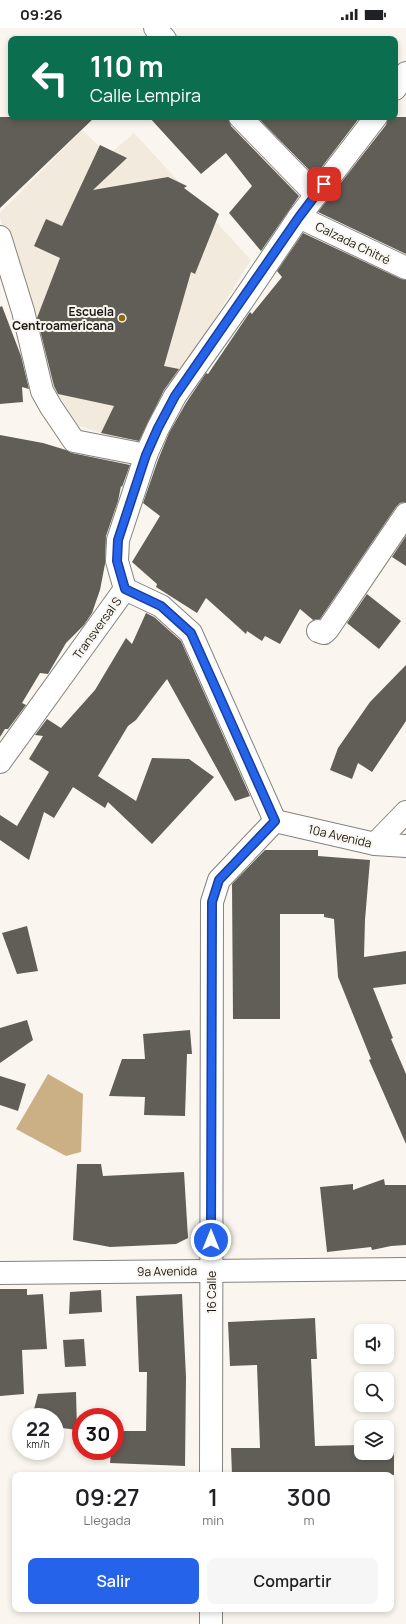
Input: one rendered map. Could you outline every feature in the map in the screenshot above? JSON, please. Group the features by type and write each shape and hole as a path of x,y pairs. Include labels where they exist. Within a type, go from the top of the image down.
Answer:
{"street":[{"path":"155,28 162,36"},
{"path":"398,85 406,73"},
{"path":"243,120 316,195"},
{"name":"Transversal S","path":"0,762 125,589 117,561 118,540 146,455 175,396 299,217 374,120"},
{"name":"Calzada Chitré","path":"299,217 406,268"},
{"path":"0,237 22,311 42,391 50,407 74,441 146,455"},
{"path":"318,631 324,633 328,629 406,514"},
{"path":"125,589 161,606 191,633 275,821"},
{"path":"375,844 406,812"},
{"name":"10a Avenida","path":"275,821 375,844 406,846"},
{"name":"16 Calle","path":"211,1472 212,902 219,880 275,821"},
{"name":"9a Avenida","path":"0,1273 406,1269"},
{"path":"211,1612 211,1624"}],"shaded area":[{"name":"Escuela Centroamericana","path":"82,130 109,155 134,133 251,260 137,445 77,425 52,403 0,217 0,213"},
{"path":"48,1074 83,1094 81,1152 66,1156 16,1129"}],"building":[{"path":"0,117 8,117 8,120 92,120 0,208"},
{"path":"398,117 406,117 406,254 318,212 386,125 387,120 398,120"},
{"path":"152,120 229,120 231,126 299,196 261,251 229,213 252,186 226,153 201,174"},
{"path":"260,120 358,120 315,176"},
{"name":"Escuela Centroamericana","path":"100,145 127,158 93,190 168,177 187,186 184,188 219,214 195,274 191,272 164,366 179,369 164,390 139,441 101,433 114,406 58,394 54,386 37,318 60,258 34,246 46,219 62,226"},
{"path":"303,233 406,280 406,502 400,503 396,507 320,619 313,620 300,609 280,644 265,636 262,641 247,631 246,634 206,598 197,613 156,587 157,584 132,562 160,516 143,503 169,433 186,403 206,373 208,374 250,312 252,314 282,277 277,271"},
{"path":"2,306 21,356 29,389 22,387 23,402 0,404 0,307"},
{"path":"0,435 43,443 72,453 130,465 122,487 121,486 118,501 106,536 105,564 100,590 92,613 84,625 66,643 48,674 40,673 22,703 26,705 0,737"},
{"path":"406,536 406,566 392,557"},
{"path":"367,594 401,621 379,649 347,623"},
{"path":"146,613 154,617 181,641 250,796 235,801 167,679 136,720 128,726 98,776 136,801 152,758 189,759 214,777 152,844 108,802 105,808 73,787 54,818 44,812 29,860 0,840 0,815 17,826 49,772 29,759 43,736 35,735 47,719 61,728 95,690 126,638 132,644"},
{"path":"406,665 406,721 372,772 358,763 352,779 330,770 338,748 370,702"},
{"path":"265,850 318,850 318,856 370,860 365,920 364,957 406,951 406,984 373,988 393,1038 391,1039 406,1074 406,1144 369,1060 371,1059 338,977 334,919 324,917 324,914 280,914 280,1019 233,1019 232,884"},
{"path":"27,926 38,971 17,974 2,933"},
{"path":"27,1020 33,1040 0,1063 0,1028"},
{"path":"190,1030 192,1054 187,1054 185,1116 144,1115 145,1097 109,1096 122,1059 145,1059 143,1034"},
{"path":"0,1076 26,1084 18,1111 0,1105"},
{"path":"77,1164 101,1164 103,1176 184,1172 188,1238 176,1244 110,1247 73,1240"},
{"path":"384,1179 385,1185 406,1185 406,1245 372,1250 371,1247 327,1252 320,1187 353,1184 353,1190"},
{"path":"0,1289 27,1289 27,1295 43,1294 47,1349 22,1350 24,1394 0,1396"},
{"path":"101,1290 102,1312 69,1314 70,1292"},
{"path":"182,1294 186,1377 185,1466 110,1463 110,1460 124,1460 124,1431 146,1431 147,1372 139,1372 136,1296"},
{"path":"315,1318 317,1359 311,1359 315,1446 354,1445 354,1460 394,1460 394,1472 232,1472 231,1448 260,1448 257,1365 230,1366 228,1322"},
{"path":"84,1339 86,1366 65,1367 63,1340"},
{"path":"76,1392 76,1408 72,1408 72,1429 64,1428 64,1408 34,1408 38,1394"}],"place":[{"name":"Escuela Centroamericana","path":"122,318"}],"route":[{"path":"211,1240 212,902 219,880 275,821 191,633 161,606 125,589 117,561 118,540 146,455 175,396 241,303 299,217 324,184"}]}
